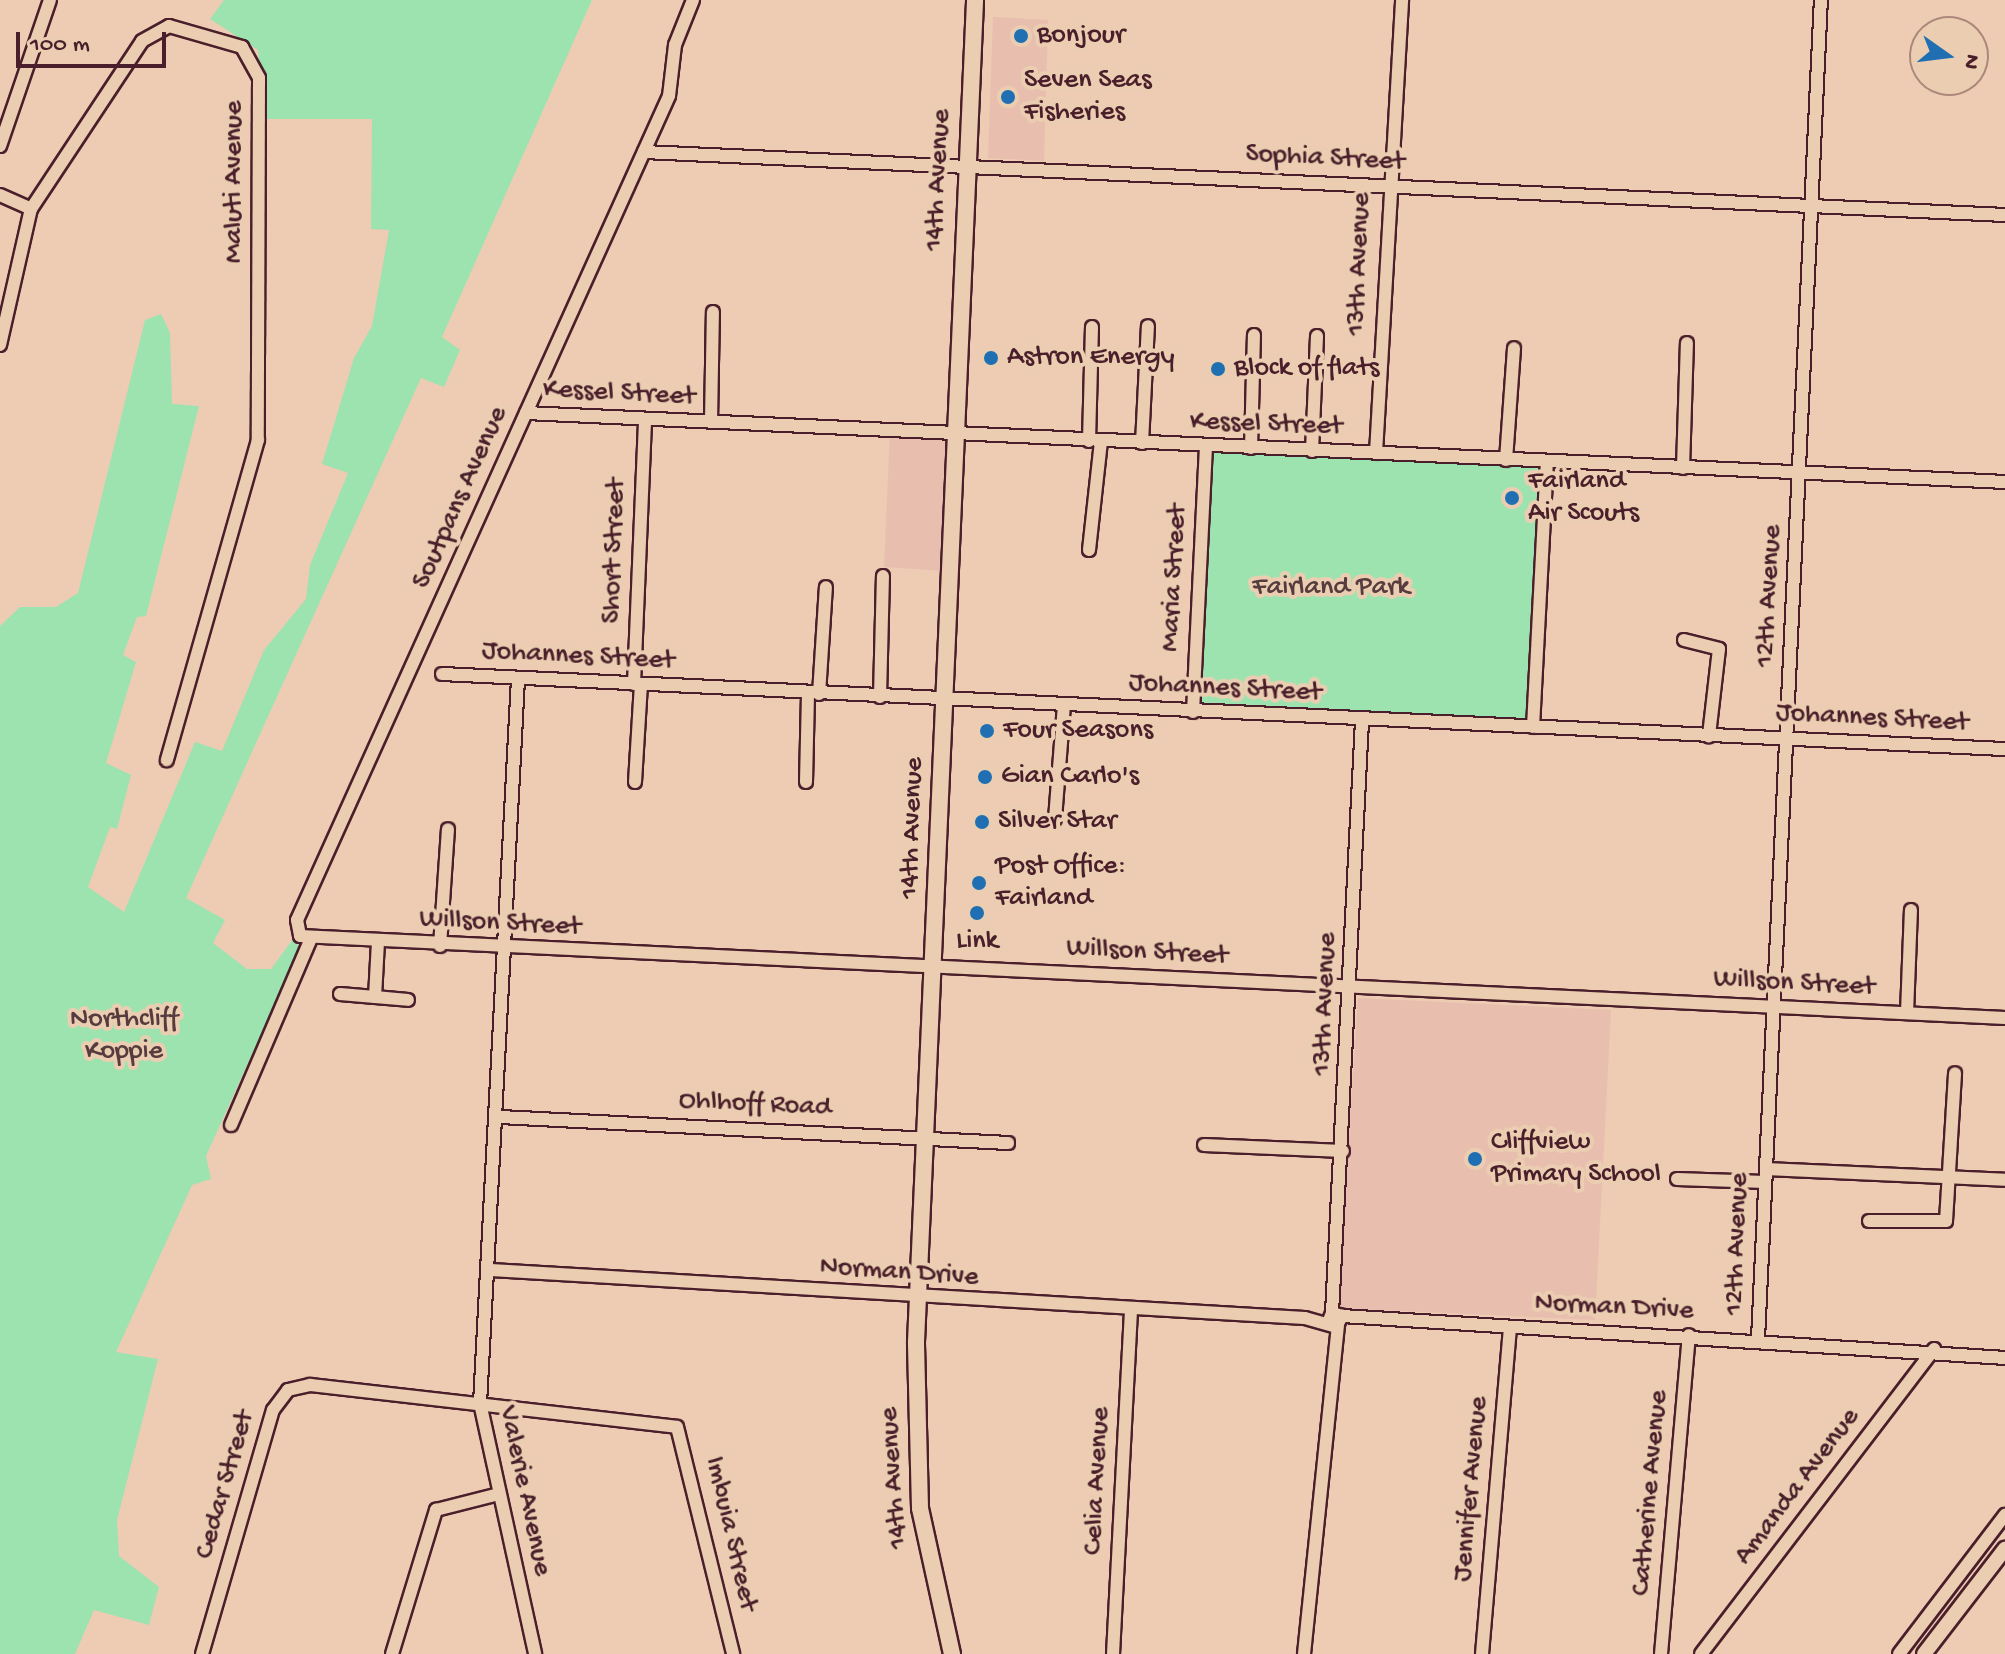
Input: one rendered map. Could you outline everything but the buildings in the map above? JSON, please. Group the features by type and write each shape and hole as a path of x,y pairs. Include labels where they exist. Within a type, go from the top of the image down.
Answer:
{"main road":[{"name":"14th Avenue","path":"952,1654 916,1478 919,1298 952,433 975,0"}],"street":[{"path":"0,146 50,0"},
{"name":"Soutpans Avenue","path":"311,938 298,934 296,923 671,91 675,45 693,0"},
{"name":"13th Avenue","path":"1394,0 1394,77"},
{"name":"13th Avenue","path":"1376,453 1387,186 1402,0"},
{"name":"12th Avenue","path":"1758,1339 1821,0"},
{"name":"Maluti Avenue","path":"0,345 31,209 150,33 169,26 232,40 253,58 260,89 257,455 167,760"},
{"name":"Sophia Street","path":"644,152 1387,186 1811,210 2005,215"},
{"path":"0,195 31,209"},
{"path":"711,422 713,312"},
{"path":"1142,443 1148,326"},
{"path":"1089,550 1095,441 1092,327"},
{"path":"1251,448 1254,335"},
{"path":"1312,451 1317,336"},
{"path":"1683,468 1687,343"},
{"path":"1506,460 1514,348"},
{"name":"Kessel Street","path":"526,413 2005,482"},
{"name":"Short Street","path":"635,782 645,419"},
{"name":"Maria Street","path":"1193,712 1206,447"},
{"path":"1533,727 1547,462"},
{"path":"880,697 883,576"},
{"path":"806,782 826,587"},
{"path":"1684,640 1719,649 1709,736"},
{"name":"Johannes Street","path":"442,674 2005,749"},
{"name":"Valerie Avenue","path":"518,679 500,1117 480,1403 535,1654"},
{"path":"1055,819 1064,705"},
{"name":"13th Avenue","path":"1304,1654 1337,1290 1362,720"},
{"path":"440,946 448,829"},
{"path":"1907,1013 1911,910"},
{"path":"231,1125 311,938"},
{"name":"Willson Street","path":"311,938 505,950 934,966 2005,1018"},
{"path":"375,997 378,941"},
{"path":"340,994 408,1000"},
{"path":"1869,1221 1945,1223 1955,1073"},
{"name":"Ohlhoff Road","path":"500,1117 1008,1143"},
{"path":"1204,1145 1343,1151"},
{"path":"1677,1179 1892,1175 2005,1180"},
{"name":"Norman Drive","path":"491,1270 919,1298 1934,1349 2005,1358"},
{"name":"Celia Avenue","path":"1113,1654 1131,1309"},
{"name":"Jennifer Avenue","path":"1482,1654 1510,1327"},
{"name":"Catherine Avenue","path":"1661,1654 1689,1335"},
{"name":"Amanda Avenue","path":"1701,1654 1934,1349"},
{"name":"Cedar Street","path":"202,1654 278,1399 301,1386 345,1388 677,1427"},
{"name":"Imbuia Street","path":"677,1427 733,1654"},
{"path":"392,1654 436,1510 499,1494"},
{"path":"1899,1654 2005,1515"},
{"path":"1924,1654 2005,1549"}],"shaded area":[{"path":"993,17 1048,20 1044,161 988,158"},
{"path":"890,433 949,436 944,571 884,567"},
{"name":"Cliffview Primary School","path":"1358,998 1611,1010 1595,1320 1338,1308"}],"green space":[{"name":"Northcliff Koppie","path":"224,0 592,0 442,337 460,350 444,387 421,378 186,898 225,920 213,943 247,969 271,969 293,939 300,948 206,1156 211,1179 192,1185 116,1352 158,1359 117,1520 119,1556 159,1587 149,1625 94,1610 75,1654 0,1654 0,626 20,607 56,607 78,593 145,320 161,314 170,333 172,404 199,406 146,616 137,617 123,655 136,662 106,763 131,775 117,829 110,827 88,887 124,912 195,742 222,751 264,650 306,599 310,565 348,473 322,464 354,358 372,326 389,230 371,229 372,119 264,119 258,50 210,19"},
{"name":"Fairland Park","path":"1207,451 1546,468 1529,728 1196,712"}],"place":[{"name":"Bonjour","path":"1021,36"},
{"name":"Seven Seas Fisheries","path":"1008,97"},
{"name":"Astron Energy","path":"991,358"},
{"name":"Block of flats","path":"1218,369"},
{"name":"Fairland Air Scouts","path":"1512,498"},
{"name":"Four Seasons","path":"987,731"},
{"name":"Gian Carlo's","path":"985,777"},
{"name":"Silver Star","path":"982,822"},
{"name":"Post Office: Fairland","path":"979,883"},
{"name":"Link","path":"977,913"},
{"name":"Cliffview Primary School","path":"1475,1159"}]}
